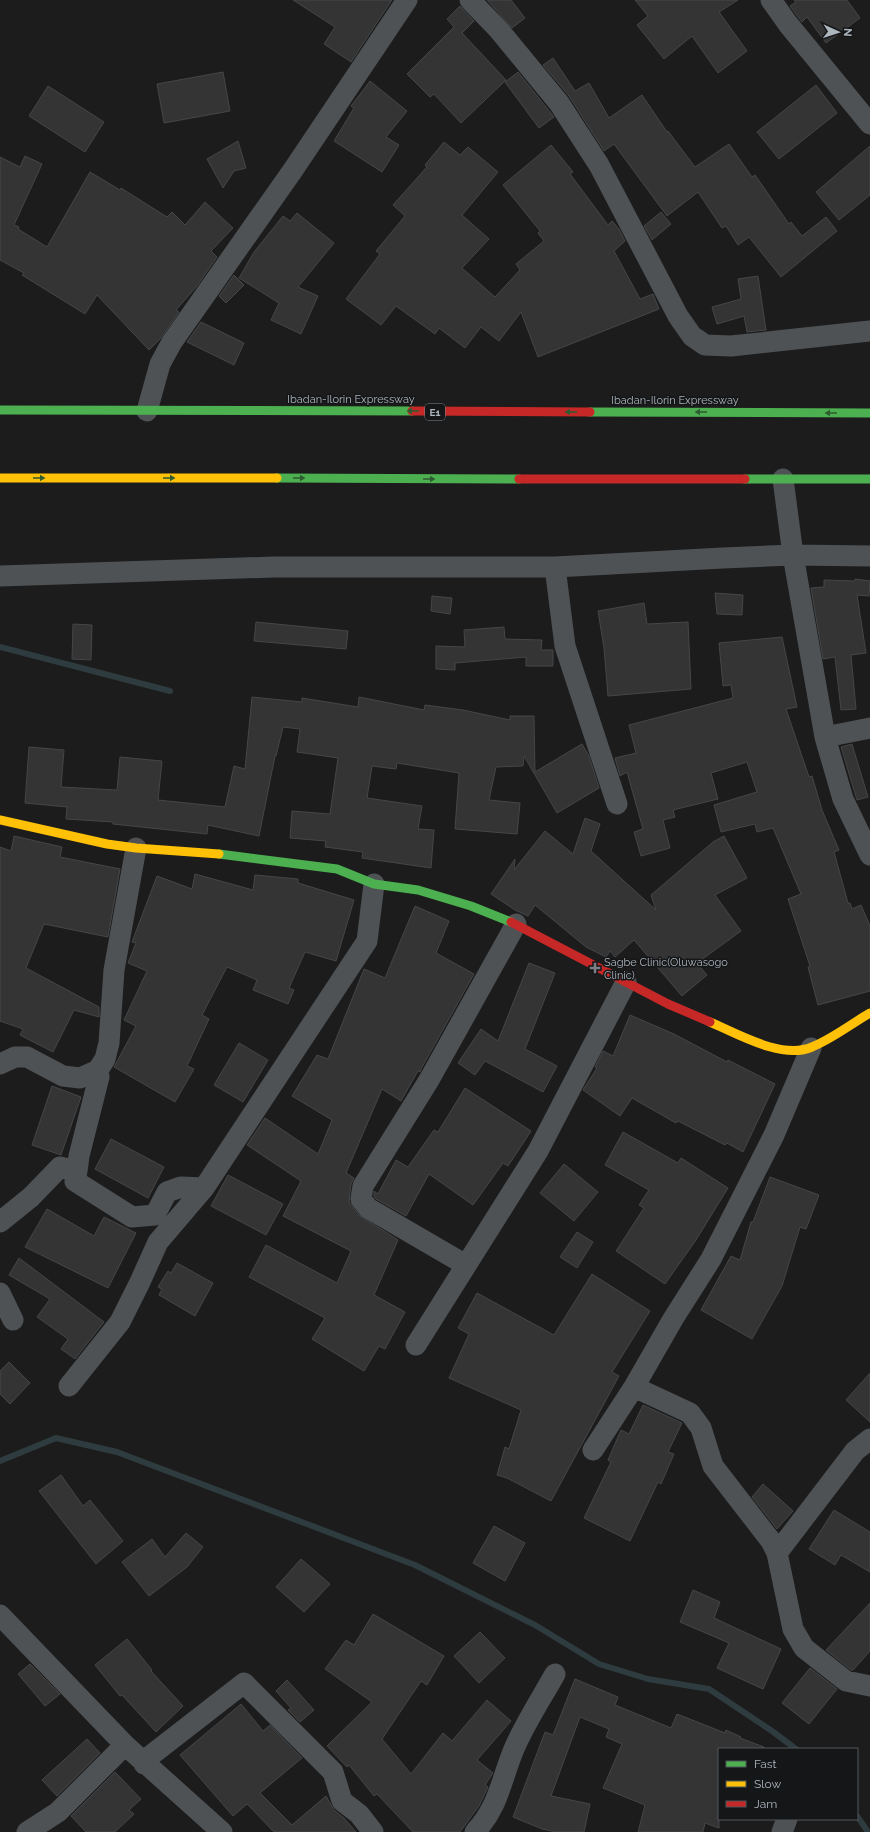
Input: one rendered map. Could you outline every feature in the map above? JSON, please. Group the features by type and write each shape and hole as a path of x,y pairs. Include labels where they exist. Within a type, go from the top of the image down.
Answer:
{"main road":[{"name":"Ibadan-Ilorin Expressway","path":"0,410 870,413"},
{"path":"0,478 870,479"},
{"path":"0,820 107,844 136,848 234,855 337,869 374,884 418,890 470,906 516,924 668,1004 763,1045 788,1051 811,1048 870,1013"}],"street":[{"path":"147,411 160,364 172,342 297,163 407,0"},
{"path":"470,0 499,30 559,102 599,165 678,316 692,336 705,345 731,346 870,331"},
{"path":"771,0 788,24 870,124"},
{"path":"783,479 793,555 824,738 843,799 870,856"},
{"path":"0,576 274,567 555,567 793,555 870,556"},
{"path":"555,567 565,646 617,804"},
{"path":"824,738 870,728"},
{"path":"0,1064 15,1057 27,1057 63,1076 80,1078 98,1070 105,1059 109,1043 114,970 136,848"},
{"path":"69,1386 120,1322 158,1242 204,1188 367,941 374,884"},
{"path":"466,1265 368,1208 361,1199 363,1186 429,1080 516,924"},
{"path":"416,1345 538,1151 626,982"},
{"path":"593,1450 634,1388 673,1319 711,1259 774,1135 811,1048"},
{"path":"98,1070 99,1077 79,1156 75,1181 132,1217 155,1215 168,1192 181,1186 204,1188"},
{"path":"0,1222 31,1197 60,1168 77,1171"},
{"path":"0,1293 13,1320"},
{"path":"634,1388 690,1413 701,1428 713,1466 771,1541 777,1553 793,1629 804,1648 846,1681 870,1686"},
{"path":"777,1553 855,1451 870,1439"},
{"path":"0,1615 144,1764 222,1832"},
{"path":"475,1832 494,1806 520,1736 556,1674"},
{"path":"144,1764 150,1756 244,1683 333,1772 342,1801 359,1814 373,1832"},
{"path":"27,1832 58,1812 125,1745"},
{"path":"782,1832 787,1820"}],"building":[{"path":"293,0 392,0 351,62 324,44 335,27"},
{"path":"487,0 511,0 525,18 512,28"},
{"path":"635,0 738,0 719,12 747,51 718,73 692,36 664,59 637,25 648,16"},
{"path":"794,0 847,0 860,18 826,43 807,17 802,22 798,17 790,6 796,2"},
{"path":"460,6 474,21 462,33 506,80 461,123 434,94 430,97 407,74 454,27 447,19"},
{"path":"553,58 575,91 589,83 609,118 642,95 667,132 668,131 695,167 729,144 752,177 755,175 789,224 791,222 802,236 826,217 837,231 781,277 749,237 738,245 726,226 722,228 698,192 667,216 614,144 604,151 569,96 543,65"},
{"path":"223,72 230,111 164,123 157,84"},
{"path":"518,72 554,117 539,128 505,82"},
{"path":"370,81 407,111 386,137 399,145 382,172 334,141 354,108 351,106"},
{"path":"816,85 837,113 779,159 757,132"},
{"path":"48,86 104,122 85,152 29,116"},
{"path":"238,141 246,168 234,171 223,188 207,159"},
{"path":"444,142 460,155 468,147 498,172 462,215 489,239 462,268 495,297 520,270 516,264 544,241 538,233 540,231 503,185 551,145 573,172 570,174 608,225 612,221 619,229 625,241 614,251 640,299 653,294 659,309 538,357 521,312 499,341 481,327 465,348 439,328 435,334 396,306 381,325 346,299 380,254 376,251 405,216 393,205 427,167 425,165"},
{"path":"870,146 870,195 839,220 816,192"},
{"path":"25,156 42,164 14,225 47,247 90,172 120,190 121,188 167,217 172,212 185,225 205,202 233,228 211,251 217,257 197,286 176,310 179,312 161,338 149,350 97,295 85,314 22,275 24,273 0,260 0,157 20,167"},
{"path":"661,212 671,224 652,240 644,226"},
{"path":"297,213 334,243 298,287 318,296 301,334 271,320 279,303 239,278 254,252 283,216 290,221"},
{"path":"234,275 244,285 226,303 219,296"},
{"path":"758,276 766,330 747,332 744,316 717,324 712,307 741,299 738,279"},
{"path":"201,322 244,343 234,365 187,342"},
{"path":"855,579 870,581 869,596 857,595 866,653 851,655 856,709 841,710 835,657 823,659 811,588 824,587 824,580 855,581"},
{"path":"715,593 743,595 742,615 717,614"},
{"path":"432,596 452,598 450,614 431,611"},
{"path":"644,603 647,624 688,622 691,689 608,696 604,648 598,611"},
{"path":"256,622 348,631 346,649 254,641"},
{"path":"73,624 92,625 91,660 72,659"},
{"path":"504,627 505,639 542,640 541,650 553,650 553,666 526,666 526,657 455,663 455,670 436,669 436,646 465,647 464,630"},
{"path":"782,637 797,707 786,709 809,777 812,776 822,810 839,850 834,852 848,903 850,903 852,909 861,905 870,926 870,991 818,1005 808,967 810,966 788,899 801,894 773,828 757,832 755,824 721,832 714,805 757,792 747,762 711,773 718,799 673,810 675,817 663,820 670,848 641,856 634,832 643,829 627,772 620,776 615,758 636,753 629,725 733,698 731,685 723,686 719,643"},
{"path":"252,697 302,702 302,698 358,707 359,697 424,710 425,705 463,710 510,720 510,716 534,716 535,772 582,744 589,756 599,788 557,813 524,756 523,766 496,767 489,800 520,803 517,834 455,829 459,773 397,763 396,769 372,766 367,798 422,806 418,829 434,830 431,868 362,858 363,852 325,847 326,841 290,838 292,811 330,814 338,758 297,752 300,729 283,727 275,756 259,836 208,825 207,834 113,824 113,822 66,819 67,807 25,803 29,747 64,750 61,787 117,790 120,757 162,761 158,800 225,807 234,766 245,769"},
{"path":"852,744 868,797 857,800 841,747"},
{"path":"585,818 600,824 591,851 656,910 651,895 713,842 724,836 747,878 715,895 741,931 697,963 707,975 682,996 634,940 615,957 610,951 606,957 586,947 535,905 528,916 515,910 491,894 515,859 514,870 545,831 573,854"},
{"path":"14,836 62,847 60,857 120,869 108,937 44,924 26,968 99,1007 99,1017 74,1010 53,1052 20,1035 23,1029 0,1021 0,847 11,851"},
{"path":"195,874 253,890 255,875 298,879 298,883 354,900 336,961 305,952 289,988 294,990 288,1004 253,990 257,980 227,967 202,1015 209,1019 187,1066 194,1069 175,1102 114,1067 136,1026 124,1020 147,971 128,963 136,943 132,942 157,876 192,889"},
{"path":"415,906 449,921 436,953 474,974 420,1072 418,1071 401,1101 382,1089 346,1173 354,1178 351,1184 349,1202 359,1215 398,1240 374,1295 405,1312 385,1349 379,1346 364,1371 312,1339 325,1318 249,1277 266,1245 337,1283 351,1251 283,1216 301,1181 247,1145 265,1118 318,1154 332,1120 292,1096 317,1055 328,1059 364,969 385,978"},
{"path":"529,963 555,973 525,1049 557,1066 543,1092 485,1061 475,1075 458,1063 481,1029 498,1041"},
{"path":"630,1015 674,1034 727,1062 728,1060 775,1084 743,1152 727,1143 725,1145 678,1121 676,1123 632,1098 620,1116 583,1090 597,1068 595,1067 603,1051 613,1056"},
{"path":"239,1043 268,1060 243,1102 214,1085"},
{"path":"52,1086 81,1097 61,1155 32,1145"},
{"path":"465,1088 531,1131 508,1166 503,1163 473,1205 429,1174 406,1216 376,1199 374,1196 374,1191 378,1194 396,1160 408,1167 434,1130 438,1132"},
{"path":"623,1132 678,1163 681,1158 728,1188 696,1240 665,1284 616,1251 644,1208 639,1205 649,1190 605,1165"},
{"path":"111,1139 164,1167 148,1198 95,1169"},
{"path":"564,1164 598,1192 574,1221 540,1193"},
{"path":"228,1175 283,1204 266,1235 211,1206"},
{"path":"770,1177 819,1195 806,1229 800,1227 782,1286 752,1339 701,1310 731,1256 740,1260 751,1222 753,1222"},
{"path":"47,1209 94,1236 104,1217 136,1233 108,1288 25,1247"},
{"path":"577,1232 593,1242 577,1268 560,1257"},
{"path":"19,1258 104,1322 75,1359 61,1349 68,1339 37,1317 50,1299 9,1275"},
{"path":"177,1263 213,1283 195,1316 159,1295 162,1289 158,1287 168,1271 171,1273"},
{"path":"592,1274 650,1311 612,1372 619,1376 551,1501 507,1478 497,1475 505,1447 509,1449 521,1410 449,1378 469,1334 458,1328 477,1293 554,1335"},
{"path":"9,1362 30,1383 10,1404 0,1394 0,1371"},
{"path":"870,1373 870,1422 846,1400"},
{"path":"643,1405 682,1423 668,1452 674,1454 661,1484 658,1482 630,1541 584,1518 611,1462 608,1460 621,1430 629,1434"},
{"path":"61,1475 83,1506 90,1500 123,1541 96,1564 39,1491"},
{"path":"763,1484 793,1511 777,1529 752,1497"},
{"path":"834,1510 870,1532 870,1572 841,1555 835,1565 809,1549"},
{"path":"494,1526 525,1543 505,1581 473,1563"},
{"path":"186,1533 203,1547 187,1567 149,1596 122,1562 152,1539 165,1557"},
{"path":"301,1559 330,1584 304,1612 276,1587"},
{"path":"693,1590 720,1602 714,1618 781,1649 763,1689 717,1668 729,1643 680,1622"},
{"path":"870,1603 870,1651 853,1670 851,1670 826,1650"},
{"path":"373,1614 444,1656 427,1685 421,1681 382,1739 411,1774 443,1733 452,1741 487,1700 511,1721 477,1760 493,1773 485,1785 488,1787 479,1806 460,1832 413,1832 377,1794 374,1796 349,1765 347,1767 327,1746 372,1702 325,1669 346,1640 354,1645"},
{"path":"480,1632 505,1658 479,1683 454,1656"},
{"path":"127,1639 152,1670 151,1671 183,1706 156,1732 122,1695 120,1696 95,1665"},
{"path":"30,1664 60,1694 45,1706 18,1674"},
{"path":"810,1668 837,1689 809,1724 782,1703"},
{"path":"575,1679 618,1697 615,1705 671,1728 677,1714 725,1733 726,1730 741,1737 740,1738 764,1748 718,1748 719,1828 705,1823 703,1832 638,1832 645,1805 603,1788 622,1744 606,1737 609,1729 580,1717 551,1796 590,1804 584,1832 556,1832 542,1829 513,1817 545,1732 553,1735"},
{"path":"287,1680 314,1710 300,1722 288,1710 291,1708 276,1691"},
{"path":"241,1704 263,1731 270,1725 302,1758 260,1793 292,1825 326,1796 334,1810 344,1818 356,1832 274,1832 247,1804 233,1816 180,1755"},
{"path":"87,1739 100,1753 57,1796 42,1780"},
{"path":"115,1772 141,1799 129,1810 134,1814 115,1832 86,1832 71,1816"}],"waterway":[{"path":"0,647 170,691"},
{"path":"0,1461 56,1438 117,1452 415,1565 535,1625 599,1664 648,1679 709,1689 795,1748"},
{"path":"858,1817 868,1832"}],"traffic: fast":[{"path":"0,410 412,411"},
{"path":"590,412 870,413"},
{"path":"277,478 519,479"},
{"path":"745,479 870,479"},
{"path":"219,854 337,869 374,884 418,890 471,906 511,922"}],"traffic: slow":[{"path":"0,478 277,478"},
{"path":"0,820 107,844 136,848 219,854"},
{"path":"710,1022 760,1044 787,1050 800,1050 812,1047 827,1040 870,1013"}],"traffic: jam":[{"path":"412,411 590,412"},
{"path":"519,479 745,479"},
{"path":"511,922 668,1004 710,1022"}],"place":[{"name":"Sagbe Clinic(Oluwasogo Clinic)","path":"595,968"}]}
